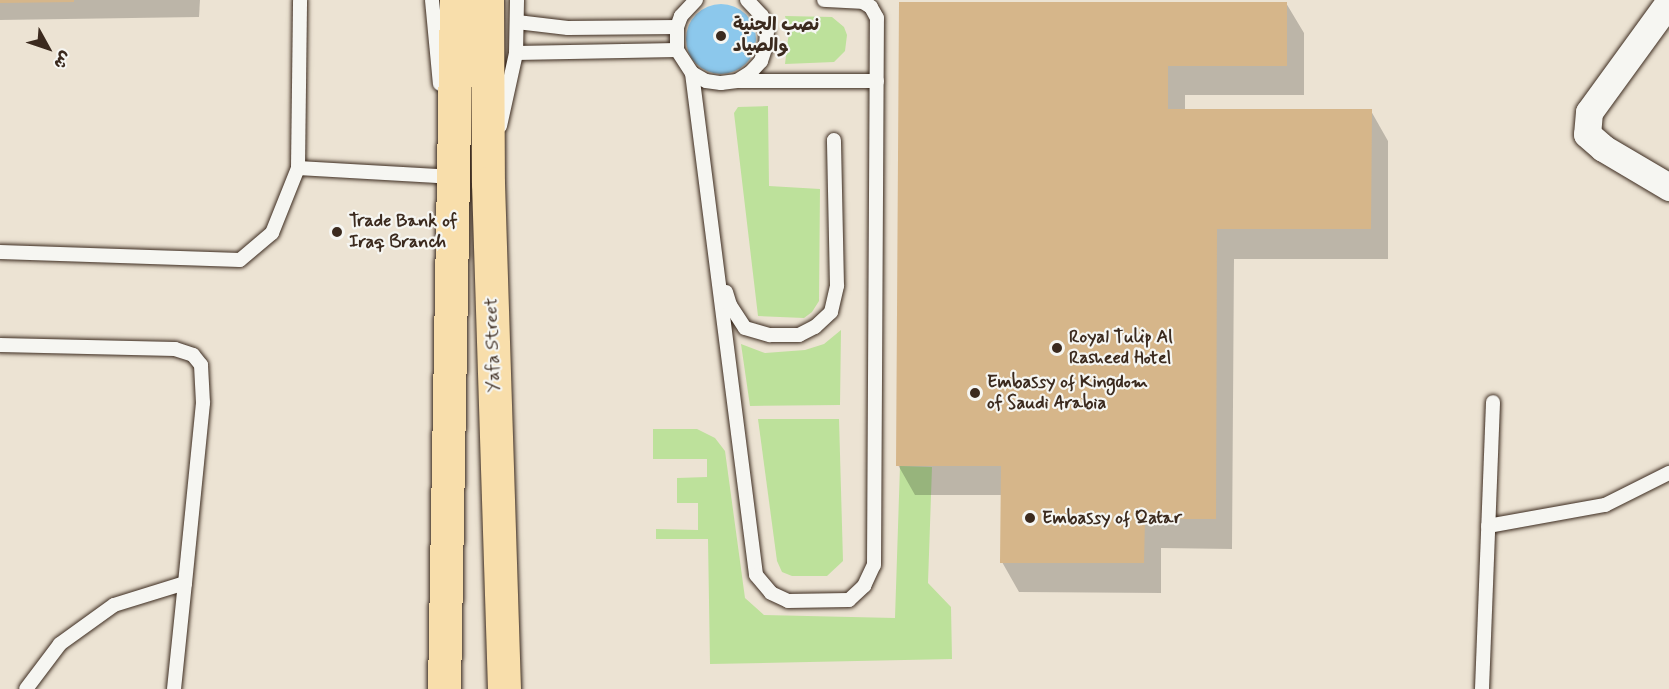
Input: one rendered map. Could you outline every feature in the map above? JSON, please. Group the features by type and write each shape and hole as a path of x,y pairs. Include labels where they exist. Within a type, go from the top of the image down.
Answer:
{"highway":[{"path":"444,689 455,177 456,0"},
{"name":"Yafa Street","path":"487,0 488,183 504,689"}],"street":[{"path":"1669,2 1589,112 1587,134 1603,148 1669,187"}],"lane":[{"path":"0,252 240,260 272,233 298,168 300,0"},
{"path":"298,168 455,177 444,111 432,0"},
{"path":"488,183 516,53 517,0"},
{"path":"696,0 681,16 677,27 677,50 692,73 756,575 771,593 788,602 849,600 864,586 874,565 877,18 863,2 824,0"},
{"path":"737,81 750,73 761,61 766,46 767,30 762,15 747,0"},
{"path":"517,22 568,28 677,27"},
{"path":"516,53 677,50"},
{"path":"692,73 714,82 877,81"},
{"path":"714,246 730,305 745,328 770,335 799,335 815,327 831,312 837,286 834,140"},
{"path":"0,345 176,349 193,355 201,365 203,403 174,689"},
{"path":"1482,689 1493,402"},
{"path":"1488,526 1605,505 1669,473"},
{"path":"26,689 60,644 114,605 185,583"}],"green space":[{"path":"785,16 832,17 844,27 847,35 845,51 834,62 785,64 789,31"},
{"path":"768,106 769,186 820,189 819,301 812,312 804,318 758,316 734,113 738,107"},
{"path":"841,330 840,405 750,406 741,344 765,353 805,350 824,344"},
{"path":"758,419 839,419 843,561 827,576 792,576 782,572 777,561"},
{"path":"653,429 697,429 715,438 725,451 745,598 764,615 895,618 900,466 932,467 928,583 951,607 952,659 710,664 708,539 656,539 656,529 698,530 698,503 677,503 677,478 707,477 707,459 653,459"}],"water":[{"path":"721,4 734,7 746,14 753,26 756,39 753,52 746,64 734,71 721,74 708,71 696,64 689,52 686,39 689,26 696,14 708,7"}],"building":[{"path":"0,0 74,0 74,2 0,3"},
{"name":"Royal Tulip Al Rasheed Hotel","path":"899,2 1287,2 1287,66 1168,66 1168,109 1372,109 1371,229 1217,229 1216,519 1145,519 1144,563 1000,563 1001,466 896,466"}],"place":[{"name":"نصب الجنية والصياد","path":"721,36"},
{"name":"Trade Bank of Iraq Branch","path":"337,232"},
{"name":"Royal Tulip Al Rasheed Hotel","path":"1057,348"},
{"name":"Embassy of Kingdom of Saudi Arabia","path":"975,393"},
{"name":"Embassy of Qatar","path":"1030,518"}]}
